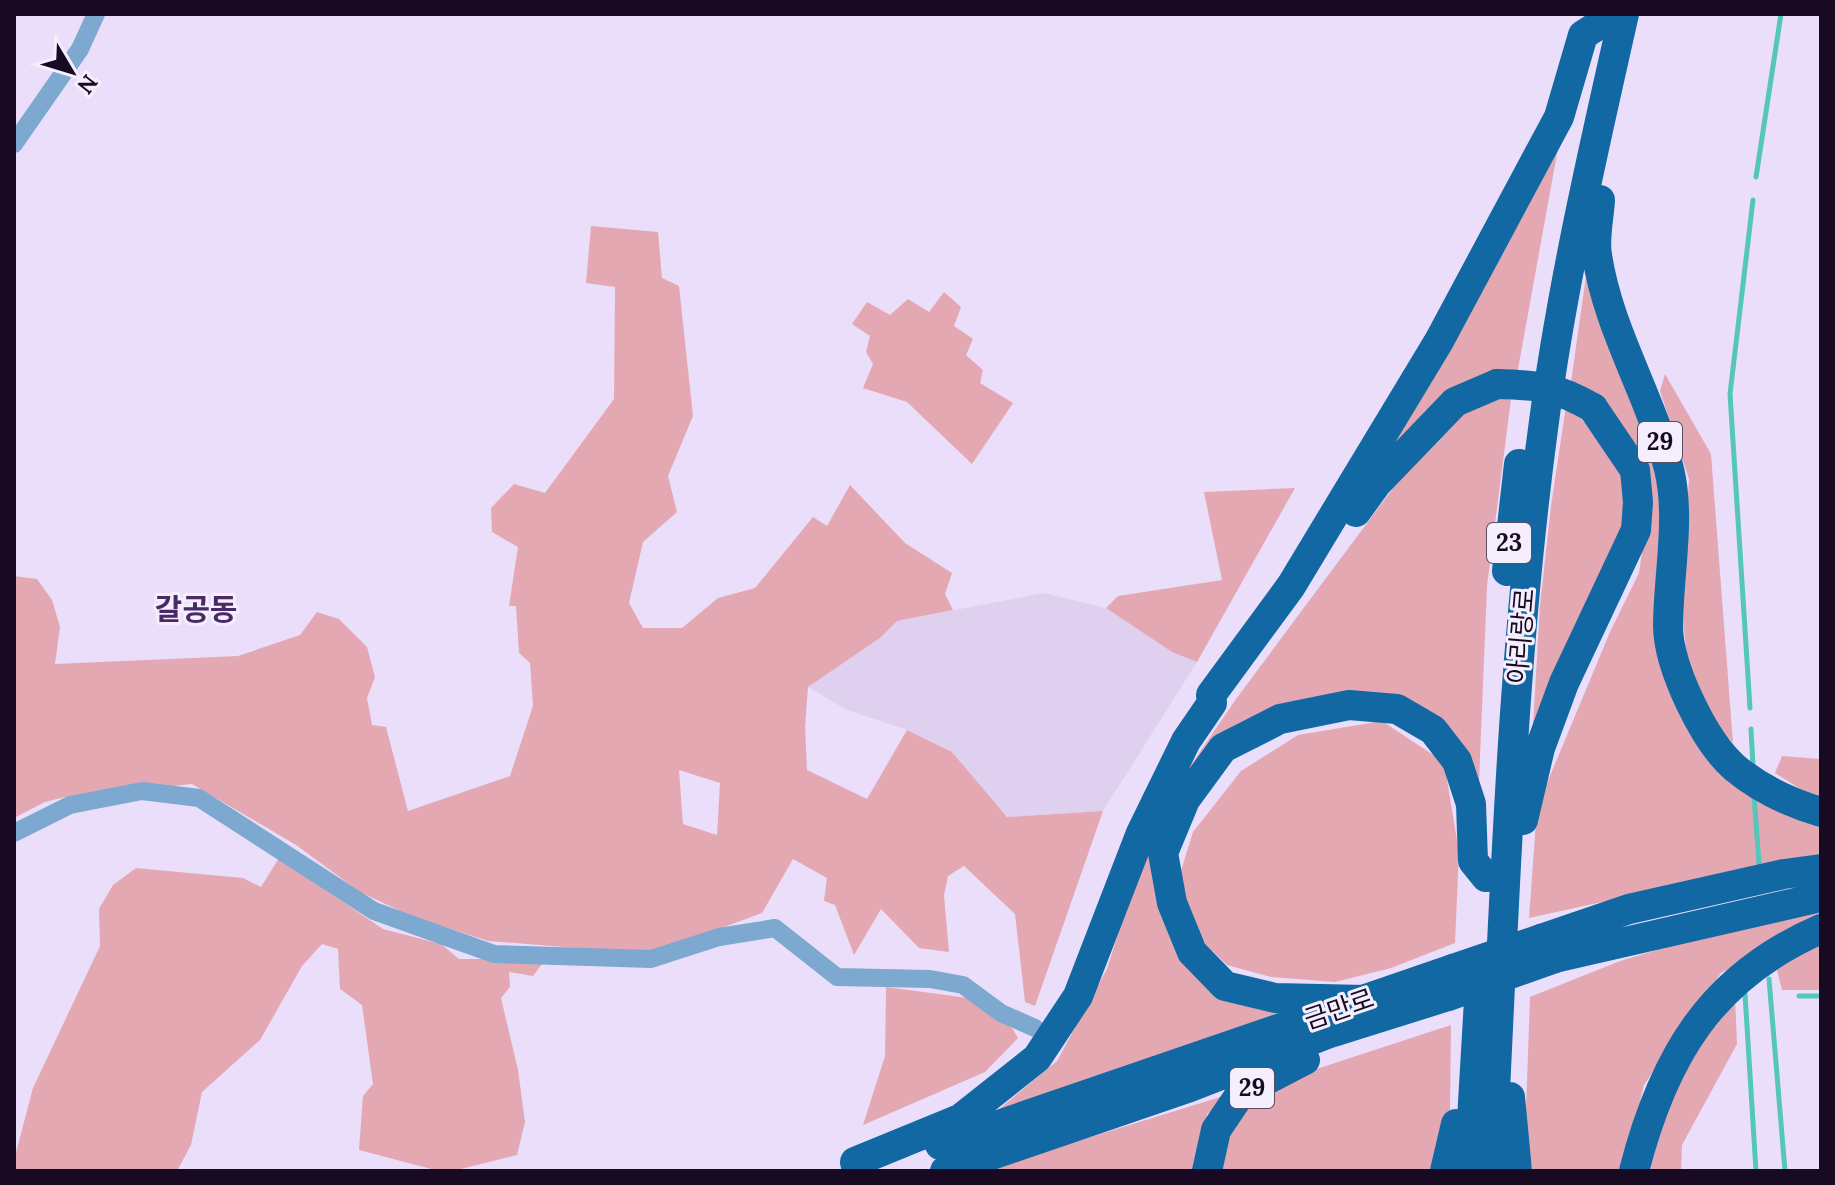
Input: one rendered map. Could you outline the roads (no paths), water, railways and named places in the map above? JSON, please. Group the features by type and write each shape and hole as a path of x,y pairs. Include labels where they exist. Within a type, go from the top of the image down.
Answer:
{"highway":[{"name":"아리랑로","path":"1469,1171 1485,1076 1508,835 1518,647 1543,429 1561,312 1593,153 1609,17"},
{"name":"아리랑로","path":"1491,1171 1485,1076 1486,877 1511,520 1535,345 1609,17"},
{"path":"1212,703 1211,695 1291,586 1439,341 1559,117 1583,35 1609,17"},
{"name":"29","path":"1593,153 1602,169 1596,252 1604,289 1670,471 1674,536 1668,629 1683,690 1709,734 1734,767 1791,803 1821,812"},
{"path":"860,1171 855,1162 960,1119 1037,1058 1078,996 1141,833 1186,741 1212,703 1220,700 1304,588 1377,483 1455,402 1497,384 1536,385 1566,393 1593,408 1635,470 1638,502 1636,530 1564,683 1540,748 1522,825 1508,835"},
{"path":"1365,1000 1275,998 1225,986 1192,952 1172,903 1163,853 1185,800 1223,748 1280,719 1349,705 1397,709 1433,730 1457,761 1471,804 1473,861 1486,877"},
{"name":"금만로","path":"945,1171 1190,1087 1450,983 1548,948 1629,909 1784,874 1821,869"},
{"name":"금만로","path":"1548,948 1821,897"},
{"path":"1634,1171 1646,1125 1664,1078 1689,1033 1722,994 1778,949 1810,933"},
{"name":"금만로","path":"860,1171 1365,1000 1450,983"},
{"name":"29","path":"1207,1171 1216,1130 1241,1093 1327,1048 1327,1034"},
{"path":"1445,1171 1461,1093 1485,1076 1508,1080 1517,1171"}],"street":[{"path":"14,144 80,49 96,14"},
{"path":"14,833 70,805 142,791 199,798 374,911 494,954 651,959 719,937 775,928 837,977 930,979 963,985 1001,1013 1035,1028"}],"waterway":[{"path":"1756,177 1781,14"},
{"path":"1750,708 1730,394 1753,200"},
{"path":"1751,729 1753,766"},
{"path":"1754,796 1759,863"},
{"path":"1769,979 1785,1171"},
{"path":"1745,994 1756,1171"},
{"path":"1799,996 1821,996"}],"district":[{"name":"갈공동","path":"196,610"}]}
